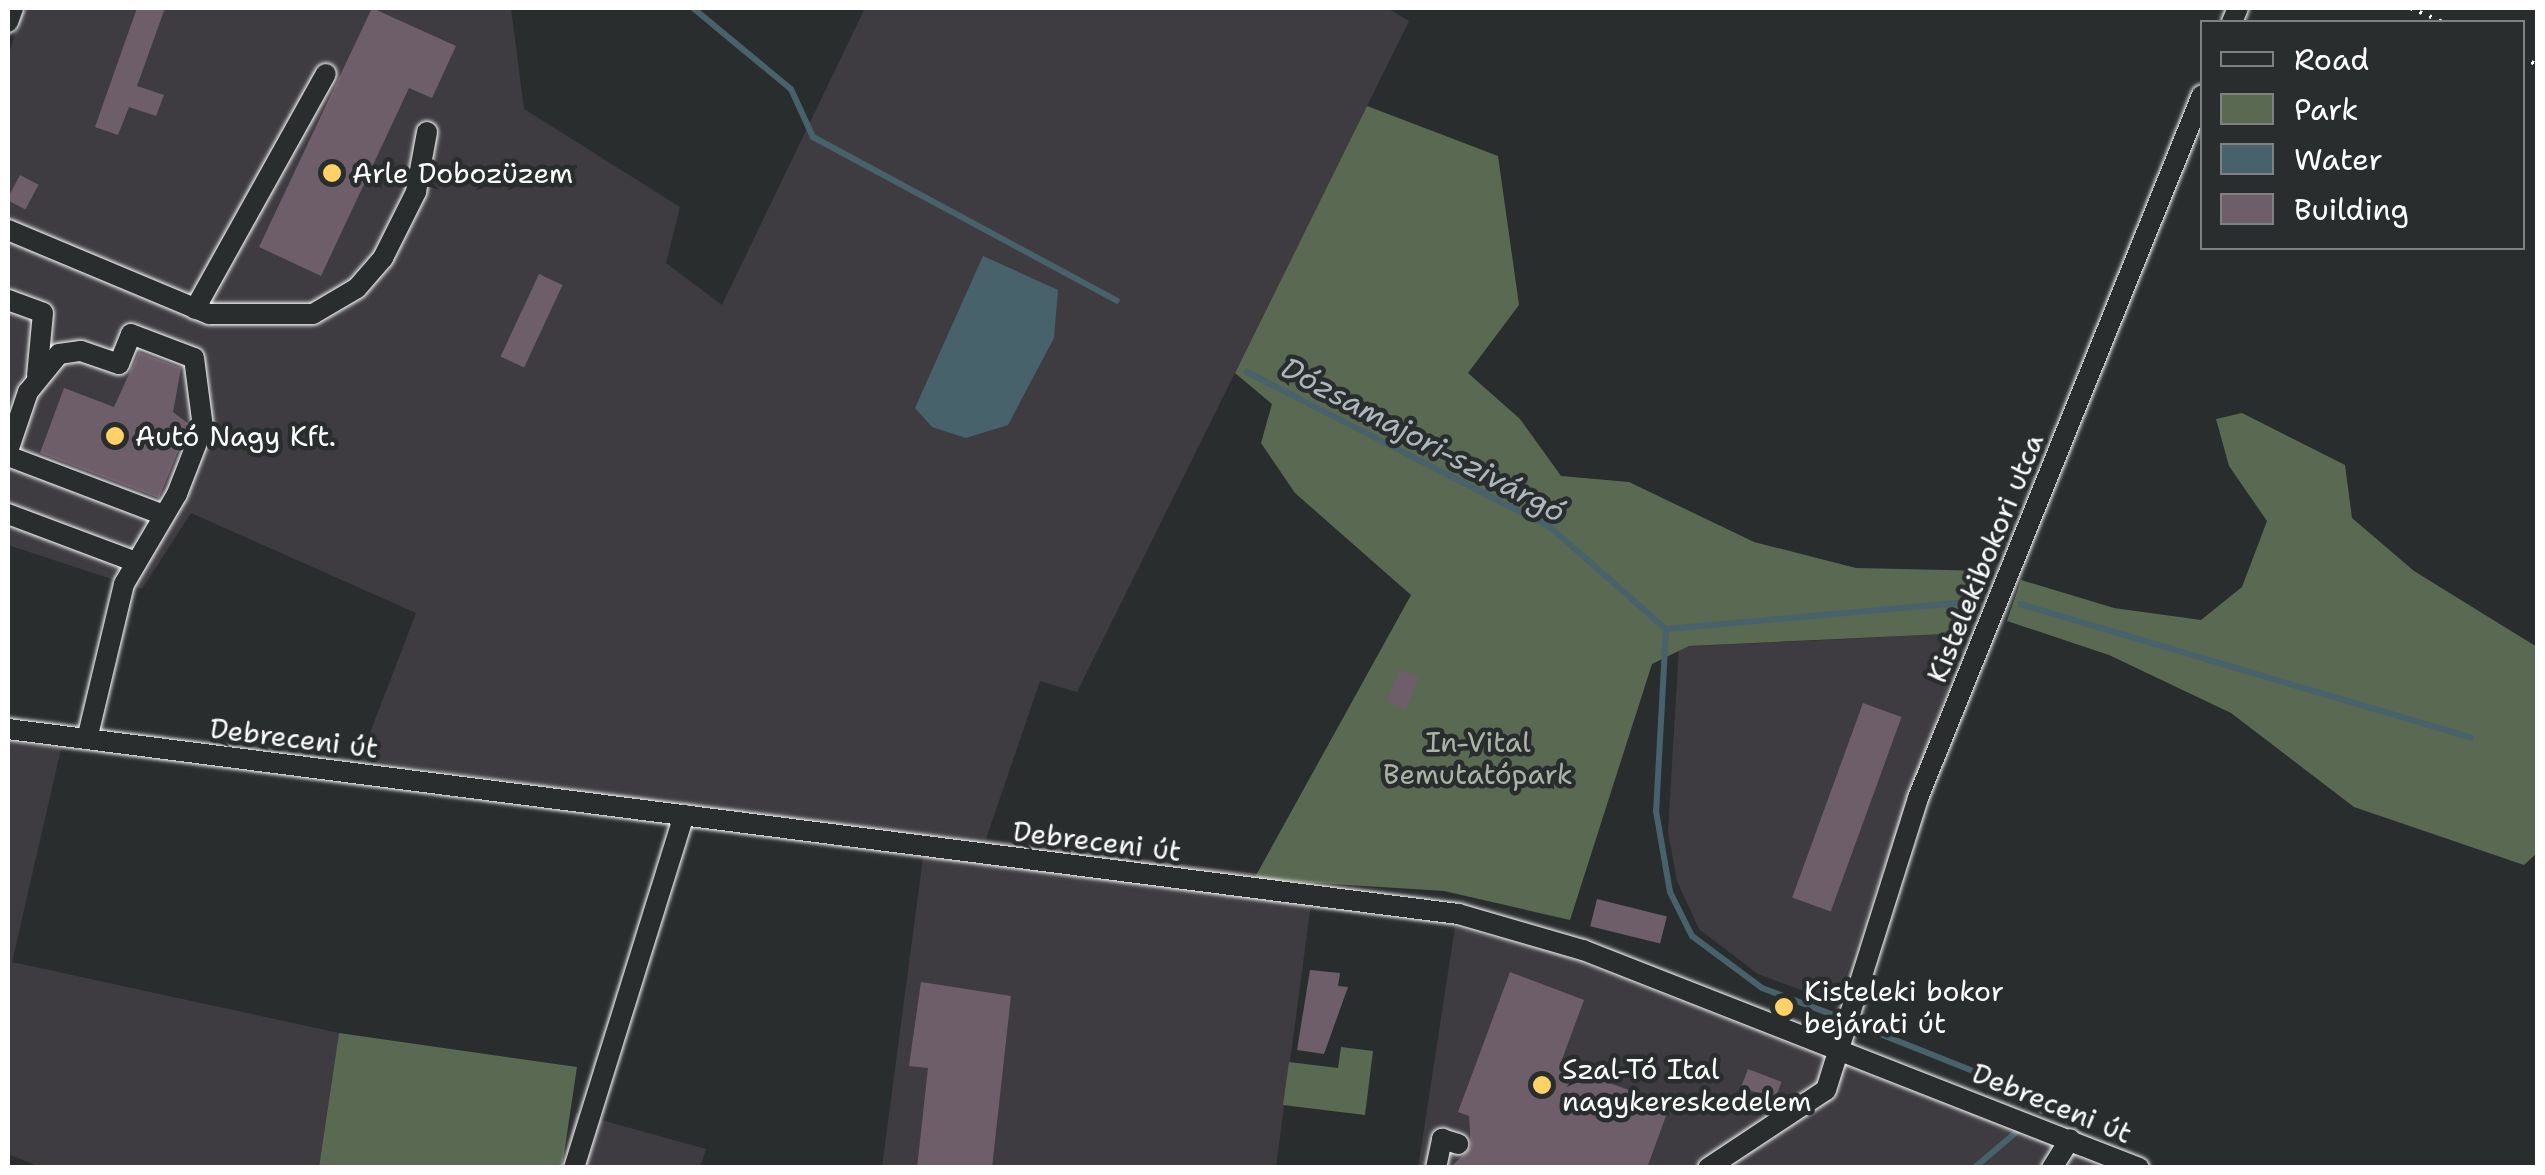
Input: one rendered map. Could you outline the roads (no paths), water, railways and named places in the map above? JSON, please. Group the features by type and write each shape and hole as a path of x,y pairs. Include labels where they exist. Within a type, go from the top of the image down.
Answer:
{"street":[{"path":"8,22 13,8"},
{"path":"195,309 326,74"},
{"name":"Kistelekibokori utca","path":"1708,1168 1826,1090 1842,1050 1918,798 2200,100"},
{"path":"8,230 195,309 290,319 348,296 392,244 416,192 426,132"},
{"path":"8,300 42,314 37,376 8,454 162,515"},
{"path":"37,376 68,350 120,364 131,334 194,358 203,427 136,562 88,740"},
{"path":"8,514 136,562"},
{"name":"Debreceni út","path":"8,729 1458,914 1583,950 2140,1168"},
{"path":"574,1168 684,816"},
{"path":"1436,1168 1442,1139 1458,1144"},
{"path":"2052,1168 2070,1139"}],"water":[{"path":"983,256 1058,290 1054,338 1008,425 966,438 932,427 915,408"}],"waterway":[{"name":"Dózsamajori-szivárgó","path":"693,8 791,89 813,137 1117,301"},
{"name":"Dózsamajori-szivárgó","path":"1247,372 1550,527 1666,629 1656,811 1670,892 1692,936 1762,988 1836,1016"},
{"path":"1666,629 1978,601"},
{"path":"2020,604 2471,738"},
{"path":"1860,1026 2051,1102 2041,1111"},
{"name":"Dózsamajori-szivárgó","path":"1974,1168 2020,1129"}],"place":[{"name":"Arle Dobozüzem","path":"332,173"},
{"name":"Autó Nagy Kft.","path":"115,436"},
{"name":"Kisteleki bokor bejárati út","path":"1784,1007"},
{"name":"Szal-Tó Ital nagykereskedelem","path":"1542,1085"}],"park label":[{"name":"In-Vital Bemutatópark","path":"1478,758"}]}
